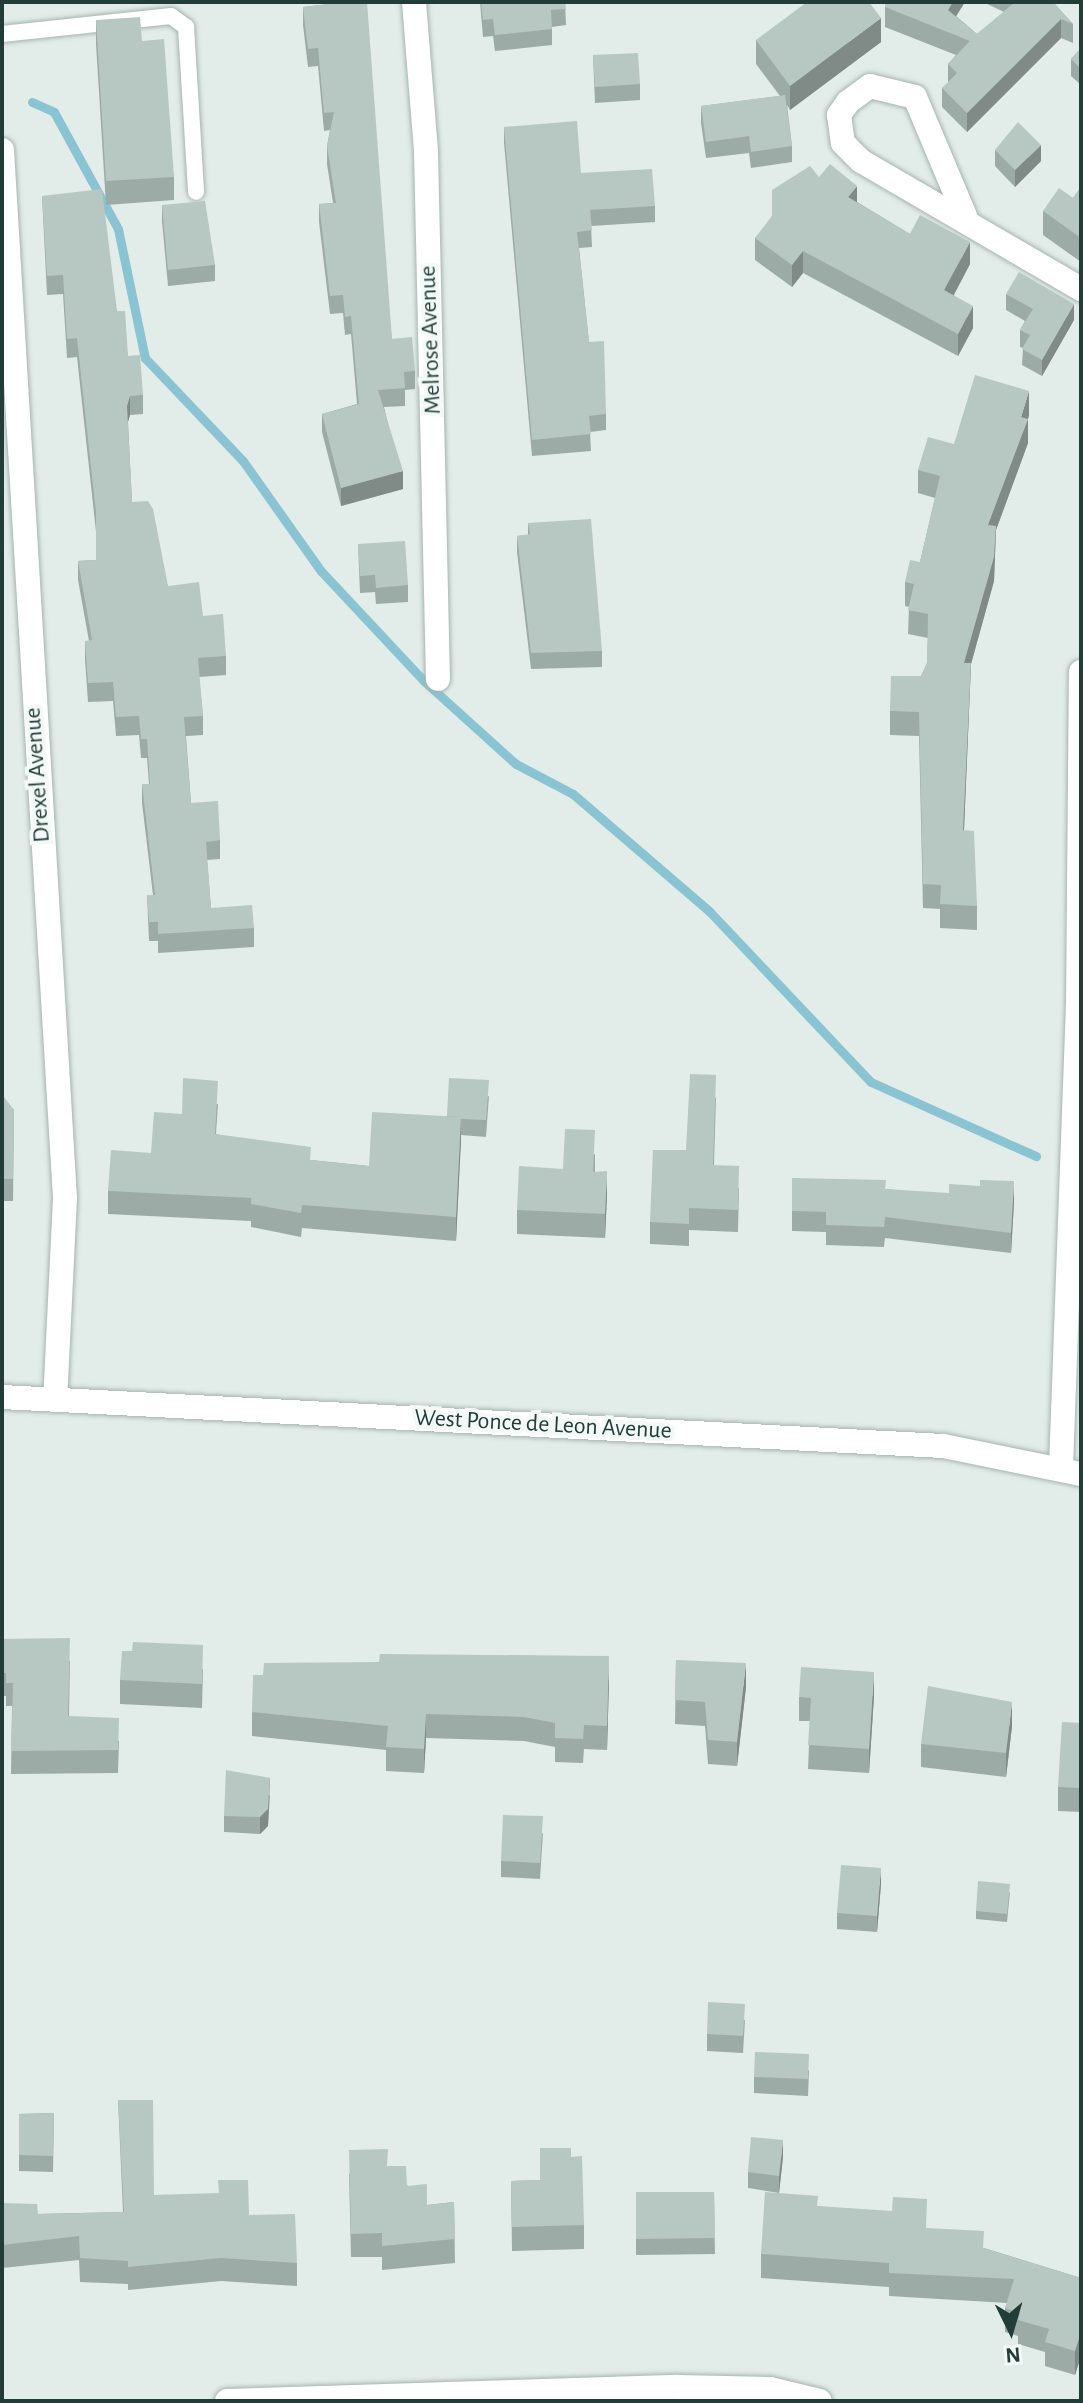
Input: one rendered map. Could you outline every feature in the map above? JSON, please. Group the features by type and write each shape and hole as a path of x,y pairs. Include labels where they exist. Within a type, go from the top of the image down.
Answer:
{"street":[{"name":"Melrose Avenue","path":"414,2 427,167 438,679"},
{"path":"965,216 915,97 870,86 848,102 839,115 843,143 861,161 965,216 1081,289"},
{"name":"Drexel Avenue","path":"2,150 11,483 65,1198 55,1400"},
{"path":"1071,1470 1081,672"},
{"name":"West Ponce de Leon Avenue","path":"2,1397 933,1445 1071,1470"},
{"path":"227,2401 678,2387 770,2389 820,2401"}],"lane":[{"path":"2,34 171,16 186,27 196,192"}],"building":[{"path":"367,2 392,339 412,337 415,371 404,372 405,388 378,390 403,471 341,488 322,414 359,404 351,316 345,317 343,295 330,296 319,204 336,203 327,146 334,112 324,113 318,48 308,49 303,7"},
{"path":"481,2 565,2 566,9 551,10 552,29 495,35 493,19 483,20"},
{"path":"807,2 869,2 881,18 790,86 756,40"},
{"path":"885,2 953,2 948,10 977,34 1015,2 1053,2 1073,24 1061,19 967,113 942,88 957,73 948,64 970,41 885,7"},
{"path":"140,17 142,41 164,39 174,177 106,181 96,20"},
{"path":"1081,48 1081,69 1071,59"},
{"path":"638,53 640,84 595,87 593,55"},
{"path":"785,95 792,146 751,152 749,136 706,142 701,106"},
{"path":"577,121 581,173 652,169 655,206 590,210 592,230 577,232 589,342 604,341 606,414 589,416 591,434 532,440 504,127"},
{"path":"1018,122 1041,145 1015,170 995,150"},
{"path":"830,164 857,186 848,197 910,234 920,215 970,242 944,290 973,306 958,334 803,251 792,265 755,238 772,216 772,190 810,166 819,177"},
{"path":"1081,187 1081,238 1043,211 1059,188 1073,198"},
{"path":"102,189 117,311 125,311 128,356 140,355 143,395 130,396 127,406 132,502 148,501 153,509 168,586 199,582 203,616 223,614 226,656 198,658 203,716 184,717 191,803 218,801 220,840 206,842 211,908 252,905 254,928 158,934 158,922 149,922 147,895 155,895 142,784 150,784 147,739 141,739 139,716 116,717 113,682 88,683 85,641 92,640 78,561 96,560 96,513 77,338 67,339 63,275 47,276 42,196"},
{"path":"205,201 215,265 168,270 162,205"},
{"path":"1019,272 1074,304 1042,360 1022,349 1030,335 1020,330 1033,309 1006,294"},
{"path":"975,375 1029,391 1021,417 1028,419 988,525 996,526 994,557 964,663 971,663 963,830 974,831 977,906 940,904 941,885 923,884 919,712 890,711 891,676 921,676 927,663 928,614 908,610 914,584 905,582 910,560 920,562 940,476 918,470 928,437 954,444"},
{"path":"591,519 602,651 531,653 517,536 530,534 528,523"},
{"path":"405,541 408,585 376,588 375,575 360,576 358,544"},
{"path":"690,1074 716,1075 713,1165 739,1166 738,1210 689,1208 689,1224 650,1222 653,1150 686,1150"},
{"path":"183,1078 218,1081 215,1134 311,1147 310,1160 369,1166 372,1112 461,1117 456,1217 302,1205 301,1213 251,1204 251,1198 108,1191 111,1150 151,1153 154,1112 182,1114"},
{"path":"449,1078 489,1080 486,1120 447,1116"},
{"path":"2,1097 14,1110 13,1179 2,1179"},
{"path":"565,1129 595,1130 593,1172 607,1171 605,1214 517,1210 519,1166 563,1169"},
{"path":"792,1178 886,1180 885,1189 949,1193 949,1184 980,1186 980,1180 1014,1181 1011,1233 885,1217 884,1227 826,1225 826,1212 792,1211"},
{"path":"70,1638 68,1716 119,1718 118,1750 11,1751 13,1683 6,1683 6,1673 2,1673 2,1639"},
{"path":"133,1642 203,1645 202,1684 120,1680 122,1651 132,1651"},
{"path":"380,1654 609,1656 607,1726 584,1725 583,1739 555,1738 555,1723 524,1717 426,1714 424,1749 386,1747 388,1726 252,1712 253,1675 263,1675 264,1663 379,1662"},
{"path":"676,1660 746,1663 737,1742 708,1740 705,1702 675,1700"},
{"path":"801,1667 874,1672 869,1749 808,1745 811,1698 799,1697"},
{"path":"928,1686 1012,1702 1006,1753 921,1744"},
{"path":"1062,1722 1081,1723 1081,1788 1058,1787"},
{"path":"226,1770 270,1778 268,1809 260,1817 224,1816"},
{"path":"503,1815 543,1816 540,1863 501,1861"},
{"path":"841,1865 881,1868 877,1916 837,1913"},
{"path":"978,1881 1010,1884 1007,1914 976,1911"},
{"path":"708,2002 745,2004 743,2036 707,2034"},
{"path":"755,2052 809,2054 808,2079 754,2077"},
{"path":"118,2100 153,2100 154,2195 219,2193 218,2180 248,2180 249,2215 295,2214 297,2263 221,2258 128,2267 128,2261 80,2258 79,2236 2,2245 2,2203 37,2204 38,2214 124,2212"},
{"path":"54,2113 53,2156 19,2155 19,2114"},
{"path":"751,2137 783,2140 779,2176 748,2172"},
{"path":"540,2148 571,2148 571,2157 582,2156 584,2225 512,2227 511,2181 540,2180"},
{"path":"388,2149 387,2166 406,2166 407,2186 427,2184 427,2205 454,2202 455,2239 382,2246 382,2233 351,2234 349,2150"},
{"path":"636,2192 714,2192 715,2238 636,2239"},
{"path":"765,2192 818,2196 817,2206 892,2211 893,2197 927,2199 926,2228 984,2231 983,2248 1081,2278 1081,2332 1075,2351 1045,2342 1049,2329 1018,2320 1020,2313 1005,2308 1014,2279 889,2273 889,2263 761,2254"}],"waterway":[{"path":"32,102 54,112 118,229 145,358 243,461 321,571 424,681 516,764 573,794 710,912 871,1082 1036,1156"}]}
